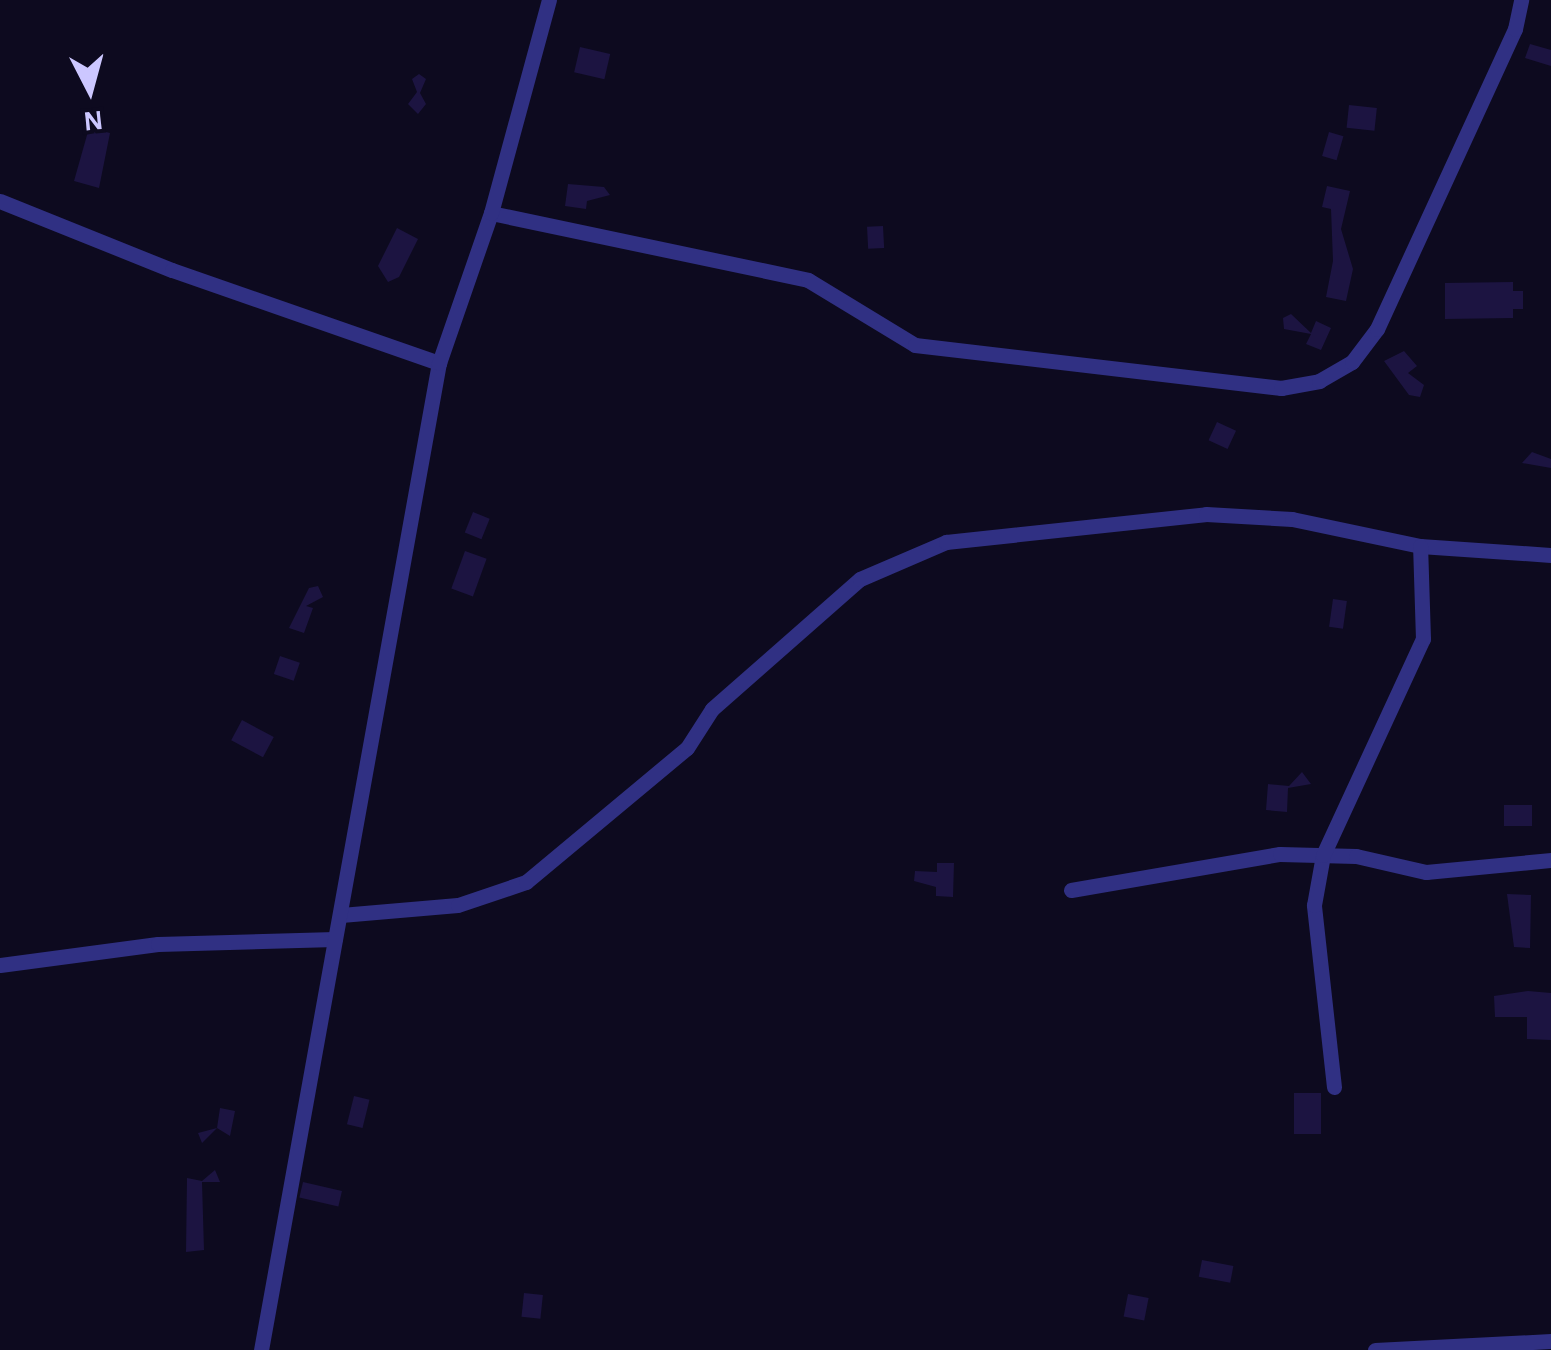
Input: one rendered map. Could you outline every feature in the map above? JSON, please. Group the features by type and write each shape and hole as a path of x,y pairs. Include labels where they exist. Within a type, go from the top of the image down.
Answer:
{"street":[{"path":"261,1350 342,915 361,771 439,363 490,214 549,0"},
{"path":"490,214 808,280 916,345 1281,388 1319,380 1352,362 1376,328 1515,29 1522,0"},
{"path":"0,201 172,270 439,363"},
{"path":"342,915 458,905 526,882 687,748 712,709 860,579 946,542 1206,514 1292,519 1420,546 1551,555"},
{"path":"1334,1087 1314,905 1323,855 1423,639 1420,546"},
{"path":"1071,890 1280,854 1323,855 1426,872 1551,860"},
{"path":"0,966 158,944 335,938"},
{"path":"1375,1350 1551,1341"}],"building":[{"path":"1530,44 1551,50 1551,66 1525,58"},
{"path":"580,47 610,54 604,79 574,72"},
{"path":"419,74 426,79 420,93 426,104 418,114 408,104 417,92 412,79"},
{"path":"1349,105 1377,108 1374,131 1347,128"},
{"path":"89,128 110,133 99,188 74,181"},
{"path":"1329,132 1343,136 1337,160 1322,156"},
{"path":"568,184 604,187 610,195 587,201 586,209 565,206"},
{"path":"1327,186 1350,191 1341,229 1353,269 1346,301 1326,297 1333,261 1331,209 1322,207"},
{"path":"883,226 884,248 868,249 867,227"},
{"path":"397,228 418,239 399,277 388,282 378,266"},
{"path":"1513,282 1513,291 1523,291 1523,309 1513,309 1513,318 1445,319 1445,283"},
{"path":"1291,314 1311,333 1316,321 1331,328 1321,350 1306,344 1311,334 1284,329 1283,318"},
{"path":"1404,351 1417,366 1408,373 1424,385 1420,397 1409,395 1384,361"},
{"path":"1217,422 1236,431 1228,449 1209,440"},
{"path":"1532,452 1551,459 1551,468 1522,463"},
{"path":"473,512 490,519 481,539 465,532"},
{"path":"465,551 487,559 473,596 451,589"},
{"path":"318,586 323,597 306,606 313,608 304,633 289,628 309,588"},
{"path":"1333,599 1347,601 1343,629 1329,627"},
{"path":"280,656 300,663 294,681 274,674"},
{"path":"242,720 274,737 263,757 231,740"},
{"path":"1302,772 1311,784 1288,788 1287,812 1266,810 1268,784 1289,786"},
{"path":"1504,805 1532,805 1532,826 1504,826"},
{"path":"937,863 954,863 953,897 936,896 936,887 914,881 915,871 937,872"},
{"path":"1507,894 1531,895 1530,948 1514,947"},
{"path":"1528,991 1551,993 1551,1040 1527,1039 1527,1017 1495,1017 1494,996"},
{"path":"1294,1093 1321,1093 1321,1134 1294,1134"},
{"path":"354,1096 370,1100 363,1128 347,1124"},
{"path":"220,1108 235,1111 230,1136 217,1128"},
{"path":"217,1128 202,1143 198,1133"},
{"path":"215,1170 220,1182 202,1182 204,1250 186,1252 187,1178 202,1181"},
{"path":"303,1182 342,1191 338,1207 299,1198"},
{"path":"1202,1260 1233,1266 1230,1283 1199,1277"},
{"path":"524,1293 543,1295 540,1319 521,1317"},
{"path":"1128,1294 1149,1298 1144,1321 1124,1317"}]}
